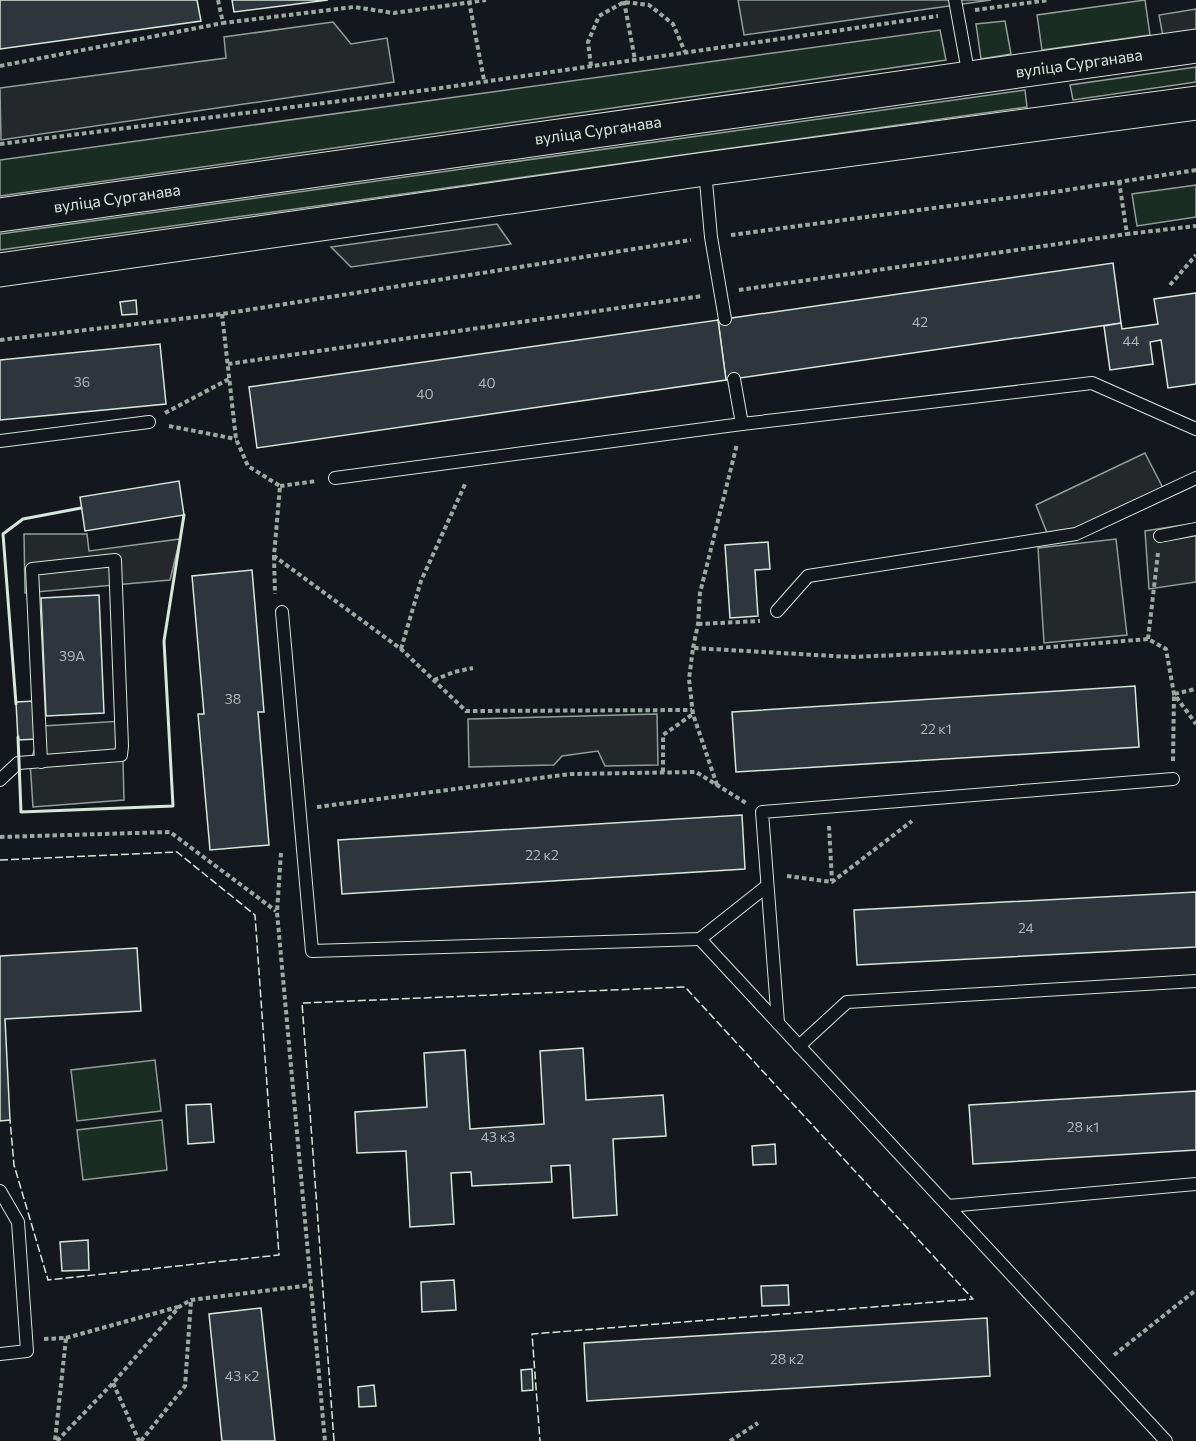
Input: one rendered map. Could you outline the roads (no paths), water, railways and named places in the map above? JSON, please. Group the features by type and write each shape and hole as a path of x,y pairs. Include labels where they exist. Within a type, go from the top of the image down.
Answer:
{"main road":[{"name":"вуліца Сурганава","path":"0,215 1196,46"},
{"path":"0,270 705,169 1196,103"}],"lane":[{"path":"956,6 969,79"},
{"path":"705,169 711,237 725,319"},
{"path":"734,379 742,424"},
{"path":"335,478 742,424 1092,383 1196,429"},
{"path":"0,441 149,422"},
{"path":"777,611 808,576 1076,534 1196,477"},
{"path":"1160,536 1196,529"},
{"path":"0,780 18,763 40,762 120,755 122,746 115,560 32,569 40,762"},
{"path":"282,612 312,951 700,939 766,880"},
{"path":"778,1023 762,812 1173,779"},
{"path":"700,939 1166,1441"},
{"path":"800,1046 847,1002 1196,981"},
{"path":"948,1206 1196,1184"},
{"path":"0,1191 18,1222 27,1351 0,1354"}]}
